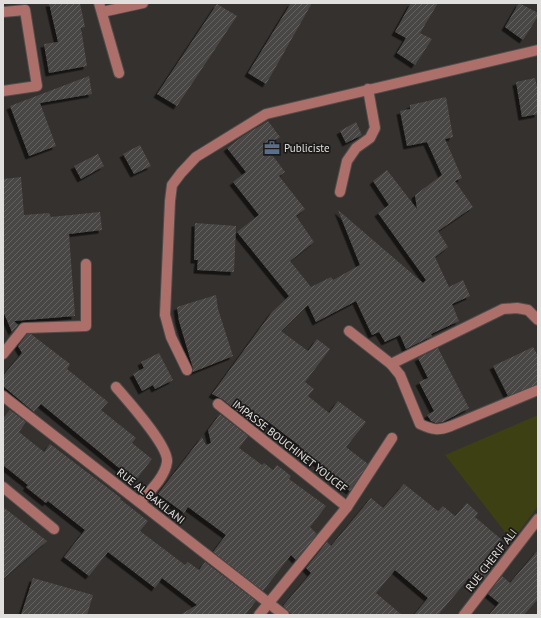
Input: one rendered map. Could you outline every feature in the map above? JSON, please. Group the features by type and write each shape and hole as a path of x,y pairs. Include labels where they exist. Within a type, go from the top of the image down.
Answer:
{"street":[{"path":"119,72 100,8 143,3"},
{"path":"3,12 25,10 37,86 3,91"},
{"path":"187,370 171,337 165,315 172,185 181,173 196,158 266,114 538,50"},
{"path":"340,192 347,161 356,148 370,138 375,128 368,89"},
{"path":"3,354 24,328 86,326 86,264"},
{"path":"391,364 503,309 517,308 528,310 538,320"},
{"path":"349,331 391,364 400,374 420,424 430,428 441,430 538,390"},
{"path":"116,387 164,447 167,461 163,474 140,502"},
{"name":"RUE AL BAKILANI","path":"3,396 270,602 284,615"},
{"name":"IMPASSE BOUCHINET YOUCEF","path":"218,404 347,507"},
{"path":"259,615 347,507 392,438"},
{"path":"3,487 54,529"},
{"name":"RUE CHERIF ALI","path":"464,615 538,519"}],"green space":[{"path":"538,415 538,506 512,541 445,455"}],"building":[{"path":"49,3 80,3 85,27 81,28 87,66 49,73 44,44 58,42"},
{"path":"291,3 312,3 266,84 248,73"},
{"path":"411,3 438,3 420,33 432,39 415,65 397,53 406,38 395,32"},
{"path":"519,3 538,13 538,16 523,40 505,27"},
{"path":"217,4 237,16 177,106 157,94"},
{"path":"89,76 92,94 40,103 56,146 29,156 10,106"},
{"path":"535,78 538,91 538,114 522,117 516,82"},
{"path":"446,97 453,137 445,139 462,178 455,181 473,207 438,231 448,247 435,257 449,287 463,280 470,296 452,304 459,321 431,334 432,336 406,349 400,335 385,342 379,332 372,335 356,301 316,322 308,305 281,331 308,351 317,339 330,349 305,382 314,389 308,396 329,413 338,401 366,422 346,447 368,464 350,491 322,471 324,468 298,448 300,446 266,420 262,418 256,426 222,399 212,394 272,312 289,296 237,232 259,215 233,182 246,172 227,148 243,136 268,121 280,137 271,143 274,150 270,152 285,172 279,176 305,209 296,216 314,242 290,261 311,287 331,277 333,280 360,265 338,210 423,283 426,280 378,213 389,205 373,181 387,170 417,209 415,195 442,175 427,142 407,146 400,111 410,109 410,105"},
{"path":"356,122 362,135 346,143 340,131"},
{"path":"140,145 151,166 134,174 123,154"},
{"path":"98,154 104,166 81,179 74,166"},
{"path":"21,177 24,215 49,213 51,217 100,212 102,230 69,234 75,316 14,321 18,325 12,332 3,311 3,179"},
{"path":"195,223 236,226 234,272 197,270 198,260 194,260"},
{"path":"216,295 218,309 233,356 193,372 179,321 177,307"},
{"path":"27,334 31,334 70,364 67,369 108,402 101,410 136,438 132,443 152,459 135,481 41,404 34,412 3,386 3,376 22,353 18,346"},
{"path":"533,347 538,356 538,384 508,396 493,366"},
{"path":"438,348 469,408 443,422 436,423 431,421 427,415 434,411 419,382 428,378 418,358"},
{"path":"159,353 173,380 155,389 153,385 142,391 133,374 144,368 141,362"},
{"path":"10,410 26,422 19,432 44,452 50,444 121,498 120,499 148,521 140,531 185,565 188,562 199,570 205,562 256,601 245,615 180,615 197,605 162,578 155,588 108,552 89,576 64,557 85,530 48,501 46,503 26,487 28,485 3,465 3,418"},
{"path":"220,414 248,436 239,448 262,465 264,463 273,470 277,465 291,476 289,479 326,506 310,527 317,534 296,560 291,555 263,591 213,552 226,535 188,507 184,513 158,494 202,437 206,445 211,443 208,430"},
{"path":"404,484 438,511 443,506 455,516 467,503 478,513 475,517 502,540 484,561 492,568 478,586 469,578 438,615 414,615 428,598 395,570 376,593 402,615 292,615 283,606 311,573 306,568 327,542 331,546 371,498 383,508"},
{"path":"3,507 47,541 3,579"},
{"path":"538,550 538,599 524,615 489,615 499,603 488,594 502,576 510,583"},
{"path":"33,578 93,595 87,615 21,615"}],"place":[{"name":"Publiciste","path":"272,148"}]}
